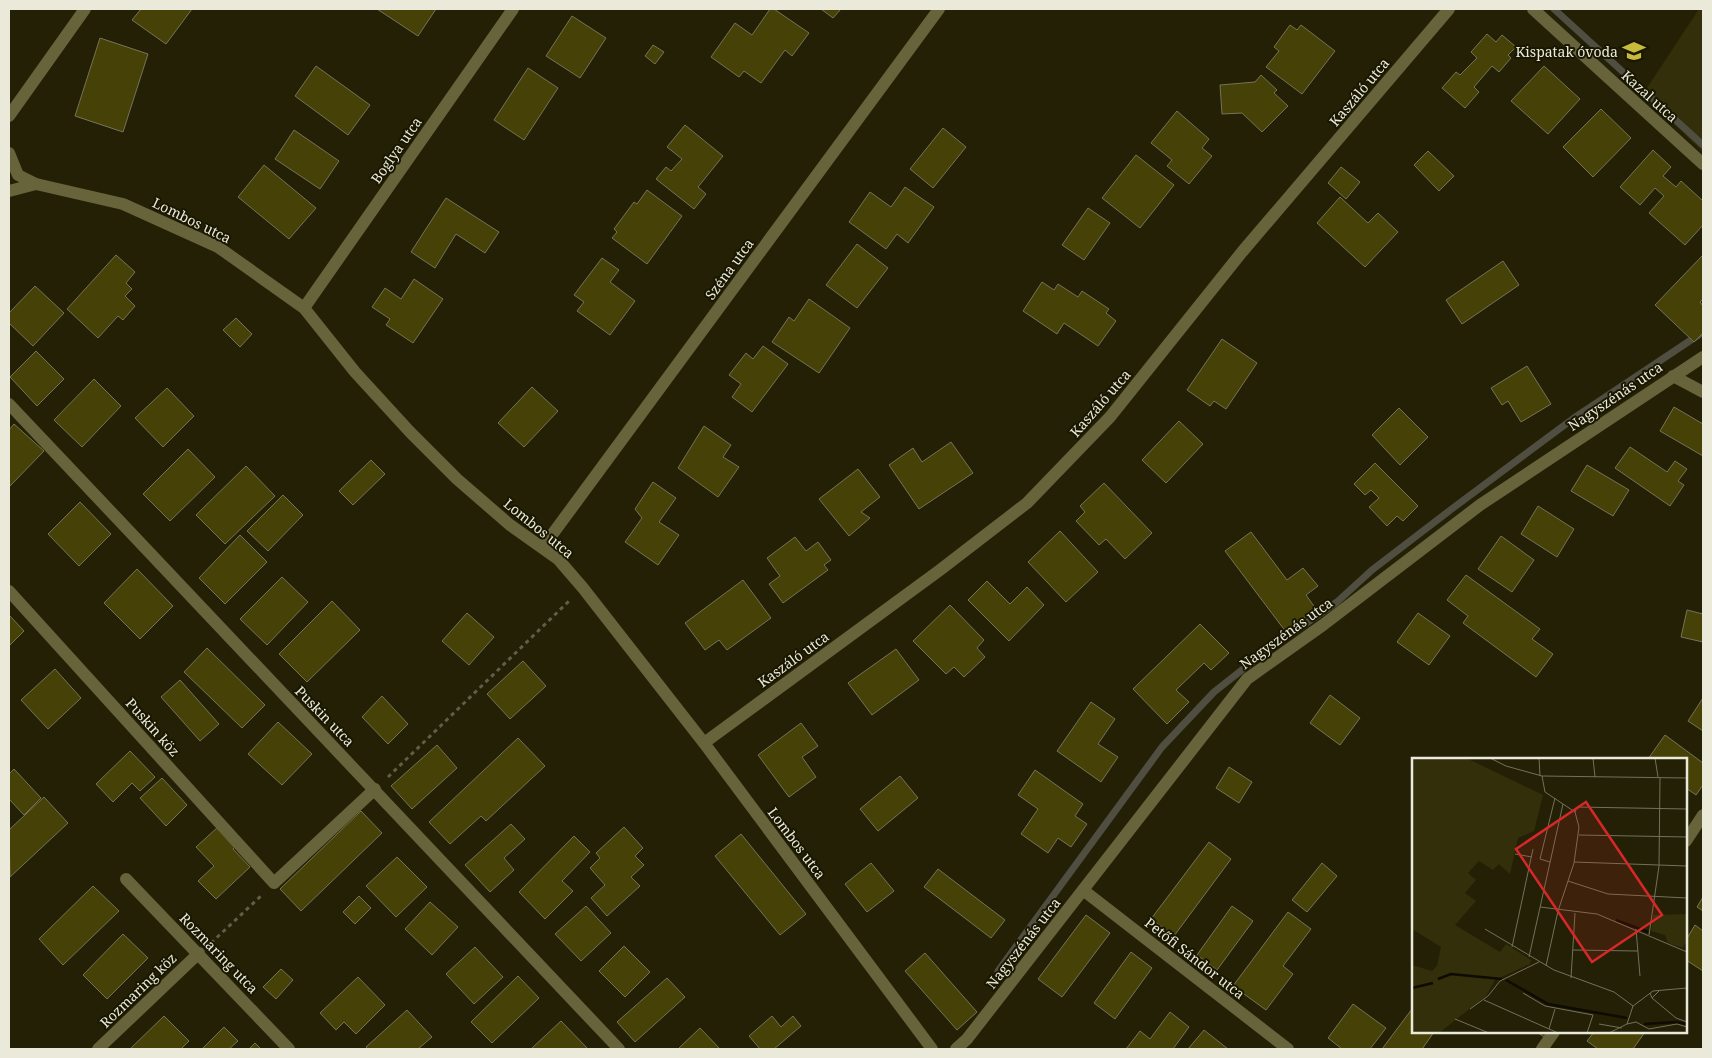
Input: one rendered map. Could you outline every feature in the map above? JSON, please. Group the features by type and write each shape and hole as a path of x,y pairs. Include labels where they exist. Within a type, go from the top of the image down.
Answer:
{"street":[{"path":"9,116 84,9"},
{"name":"Boglya utca","path":"304,308 513,9"},
{"name":"Széna utca","path":"543,547 939,9"},
{"name":"Kaszáló utca","path":"704,743 940,570 1027,503 1110,417 1242,252 1449,9"},
{"name":"Kazal utca","path":"1533,9 1703,164"},
{"path":"9,153 18,175 36,184"},
{"name":"Lombos utca","path":"9,191 36,184 123,204 218,247 304,308 356,372 416,439 457,479 510,525 558,559 583,588 704,743 932,1049"},
{"name":"Nagyszénás utca","path":"956,1049 967,1039 1247,679 1323,625 1480,505 1703,357"},
{"path":"1673,376 1703,392"},
{"name":"Puskin utca","path":"9,404 619,1049"},
{"name":"Puskin köz","path":"9,591 274,883"},
{"path":"274,883 375,789"},
{"path":"1687,839 1703,815"},
{"name":"Rozmaring utca","path":"126,879 289,1049"},
{"name":"Petőfi Sándor utca","path":"1083,890 1288,1049"},
{"name":"Rozmaring köz","path":"98,1049 199,953"},
{"path":"1542,1049 1553,1033"}],"path":[{"path":"375,789 583,588"},
{"path":"199,953 274,883"}],"shaded area":[{"path":"1699,9 1703,9 1703,152 1643,94"}],"building":[{"path":"141,9 192,9 166,44 132,20"},
{"path":"377,9 436,9 418,36"},
{"path":"770,9 774,9 809,33 792,56 785,50 761,83 744,71 739,77 711,57 735,23 752,35"},
{"path":"821,9 841,9 833,18"},
{"path":"572,16 606,38 580,78 546,56"},
{"path":"1290,25 1297,30 1301,25 1335,51 1302,94 1266,67 1279,51 1274,47"},
{"path":"1487,34 1496,42 1502,35 1516,47 1508,55 1511,58 1499,72 1492,66 1474,87 1479,92 1465,108 1442,88 1456,72 1460,75 1477,58 1471,52"},
{"path":"100,38 148,54 123,132 75,116"},
{"path":"653,45 664,52 655,64 645,56"},
{"path":"316,66 370,105 348,135 295,96"},
{"path":"1544,66 1580,99 1548,134 1511,101"},
{"path":"528,68 558,88 524,140 494,120"},
{"path":"1261,75 1277,90 1274,93 1288,106 1262,132 1242,113 1222,114 1220,85 1255,82"},
{"path":"1601,109 1631,138 1593,177 1563,147"},
{"path":"1177,111 1209,139 1202,148 1212,156 1189,184 1167,166 1172,160 1151,143"},
{"path":"685,125 723,156 698,187 706,194 694,209 656,179 666,167 671,171 682,159 667,147"},
{"path":"943,128 966,147 933,188 910,169"},
{"path":"294,130 339,161 320,189 275,159"},
{"path":"1653,150 1671,167 1663,176 1676,187 1681,181 1703,201 1703,225 1685,245 1649,213 1664,196 1655,188 1640,205 1620,187"},
{"path":"1428,151 1454,176 1439,191 1414,165"},
{"path":"1136,155 1174,185 1140,228 1102,198"},
{"path":"264,165 316,208 289,239 238,197"},
{"path":"1341,167 1360,182 1346,199 1328,183"},
{"path":"905,187 934,207 908,243 897,234 886,249 849,222 870,192 891,207"},
{"path":"647,190 682,216 647,264 612,238 617,232 614,229 634,202 637,204"},
{"path":"1340,197 1368,223 1378,213 1398,232 1365,267 1317,223"},
{"path":"446,198 499,232 485,253 456,234 435,268 411,252"},
{"path":"1088,208 1110,223 1084,260 1062,245"},
{"path":"857,244 888,268 857,308 826,285"},
{"path":"116,255 135,272 126,283 132,289 125,296 135,306 123,320 118,316 98,338 67,309"},
{"path":"1703,255 1703,299 1700,302 1703,306 1703,333 1694,342 1655,305"},
{"path":"602,258 619,270 610,282 635,301 610,335 577,311 584,302 574,295"},
{"path":"1503,261 1519,285 1462,324 1446,300"},
{"path":"414,279 443,299 413,343 386,325 390,319 372,307 385,288 401,299"},
{"path":"1042,282 1054,290 1058,284 1078,297 1082,291 1109,309 1106,313 1116,321 1098,346 1064,323 1057,334 1023,311"},
{"path":"35,286 64,313 33,346 9,323 9,313"},
{"path":"809,299 850,328 819,373 772,342 789,317 794,321"},
{"path":"236,318 252,334 240,347 223,330"},
{"path":"1222,339 1257,363 1226,409 1214,401 1210,406 1187,390"},
{"path":"763,346 788,364 752,412 732,397 741,384 729,375 746,353 753,359"},
{"path":"36,351 64,379 37,406 10,377"},
{"path":"1527,366 1551,404 1521,422 1508,401 1502,405 1491,388"},
{"path":"94,379 121,406 82,447 54,420"},
{"path":"532,387 558,411 524,447 498,423"},
{"path":"167,388 194,416 163,447 135,418"},
{"path":"1674,407 1703,424 1703,456 1660,431"},
{"path":"1399,408 1428,437 1400,465 1372,435"},
{"path":"1179,421 1203,444 1166,483 1142,460"},
{"path":"14,424 44,451 9,487 9,430"},
{"path":"704,426 731,445 723,457 739,467 718,497 678,468"},
{"path":"951,442 973,473 919,509 889,465 913,448 922,462"},
{"path":"1630,447 1667,472 1675,461 1687,469 1678,481 1684,485 1670,506 1615,468"},
{"path":"188,449 215,477 170,521 143,494"},
{"path":"371,460 385,474 353,505 339,491"},
{"path":"1375,463 1418,506 1403,521 1397,516 1387,526 1369,507 1379,498 1371,490 1365,495 1354,484"},
{"path":"1587,465 1629,490 1613,516 1571,491"},
{"path":"246,466 275,496 225,544 196,515"},
{"path":"858,469 880,497 861,512 870,518 849,536 819,499"},
{"path":"653,482 676,498 659,522 679,535 658,565 625,542 642,518 635,509"},
{"path":"1104,483 1152,533 1125,559 1106,539 1099,545 1076,521 1085,512 1080,506"},
{"path":"283,495 303,515 268,551 247,531"},
{"path":"80,502 111,534 79,566 48,534"},
{"path":"1538,506 1574,529 1557,557 1521,534"},
{"path":"1060,531 1098,572 1066,602 1028,562"},
{"path":"1251,532 1287,580 1303,568 1318,586 1306,595 1316,609 1286,632 1225,551"},
{"path":"240,535 267,562 225,604 199,578"},
{"path":"1501,536 1534,560 1512,592 1478,569"},
{"path":"795,537 806,551 818,542 831,560 824,565 828,570 783,603 769,584 780,576 767,558"},
{"path":"137,569 173,606 140,639 104,603"},
{"path":"1466,575 1540,629 1532,639 1553,654 1536,677 1463,623 1468,616 1447,600"},
{"path":"282,577 308,602 267,645 240,619"},
{"path":"743,580 771,618 727,650 719,640 705,650 685,623"},
{"path":"987,581 1010,604 1027,587 1044,605 1009,641 968,600"},
{"path":"332,601 360,630 307,682 279,654"},
{"path":"950,605 984,640 977,648 985,657 964,677 954,667 946,674 913,641"},
{"path":"1687,610 1703,614 1703,642 1681,637"},
{"path":"467,613 494,637 469,665 442,641"},
{"path":"1418,613 1450,636 1429,665 1397,642"},
{"path":"9,615 24,631 9,646"},
{"path":"1200,624 1229,653 1211,670 1204,663 1176,690 1189,702 1167,724 1133,689"},
{"path":"207,648 265,705 242,728 184,672"},
{"path":"896,649 919,680 872,715 848,683"},
{"path":"523,661 546,686 510,719 487,694"},
{"path":"55,669 81,698 48,729 21,700"},
{"path":"180,680 219,724 200,741 161,697"},
{"path":"1330,695 1360,718 1340,745 1310,723"},
{"path":"382,696 408,724 388,744 362,717"},
{"path":"1703,698 1703,731 1688,721"},
{"path":"1091,702 1115,719 1098,744 1118,757 1101,782 1057,751"},
{"path":"278,722 312,754 282,785 248,754"},
{"path":"801,723 818,746 802,757 816,777 789,797 758,755"},
{"path":"1665,735 1703,763 1703,785 1696,795 1687,789 1687,758 1649,758"},
{"path":"518,738 545,766 486,821 481,816 450,844 429,822"},
{"path":"437,745 457,768 412,809 391,786"},
{"path":"130,751 155,777 140,791 132,783 113,802 96,784"},
{"path":"1229,767 1252,782 1239,803 1216,788"},
{"path":"14,769 41,798 24,815 9,799 9,774"},
{"path":"1035,770 1083,804 1075,816 1087,824 1071,847 1058,838 1048,853 1021,834 1038,809 1018,795"},
{"path":"900,776 918,798 878,831 860,809"},
{"path":"162,778 187,805 166,826 140,798"},
{"path":"44,797 68,823 10,877 9,830"},
{"path":"361,811 382,833 301,911 280,889"},
{"path":"511,824 525,839 504,858 514,870 490,892 465,865"},
{"path":"218,827 236,846 233,849 250,867 216,899 198,881 214,866 196,847"},
{"path":"624,827 643,848 635,856 644,865 631,877 640,886 607,916 591,898 605,885 590,868 600,858 596,853"},
{"path":"741,834 806,914 780,935 715,856"},
{"path":"574,836 590,852 562,881 573,891 545,919 519,892"},
{"path":"1209,842 1231,859 1174,936 1151,919"},
{"path":"397,857 427,887 396,917 366,886"},
{"path":"871,863 894,891 867,912 845,884"},
{"path":"1322,863 1337,876 1307,912 1292,900"},
{"path":"938,869 1005,920 991,938 924,887"},
{"path":"93,886 119,911 63,965 39,939"},
{"path":"359,896 371,908 355,924 343,912"},
{"path":"1703,897 1703,911 1697,907"},
{"path":"430,902 458,927 432,955 405,929"},
{"path":"586,906 611,933 581,961 555,934"},
{"path":"1232,906 1253,921 1217,970 1197,955"},
{"path":"1288,912 1311,929 1283,966 1293,974 1266,1010 1233,986"},
{"path":"1086,915 1110,933 1062,997 1038,979"},
{"path":"1695,925 1703,931 1703,971 1687,961 1687,938"},
{"path":"123,934 148,958 107,999 83,975"},
{"path":"624,946 650,972 625,997 599,971"},
{"path":"475,947 503,977 474,1004 446,974"},
{"path":"1131,952 1152,968 1115,1019 1094,1003"},
{"path":"925,953 977,1012 957,1030 905,971"},
{"path":"281,969 293,980 276,999 263,987"},
{"path":"518,976 539,998 492,1043 471,1022"},
{"path":"358,977 385,1005 356,1034 344,1022 336,1030 320,1013"},
{"path":"667,978 685,997 635,1042 617,1022"},
{"path":"1353,1004 1386,1028 1370,1049 1342,1049 1328,1038"},
{"path":"1412,1009 1412,1033 1433,1033 1422,1049 1382,1049"},
{"path":"407,1010 432,1037 418,1049 368,1049 366,1047"},
{"path":"1170,1012 1189,1027 1173,1049 1126,1049 1140,1031 1150,1039"},
{"path":"164,1016 189,1041 181,1049 130,1049"},
{"path":"772,1016 781,1027 793,1016 801,1026 774,1049 760,1049 749,1036"},
{"path":"561,1021 588,1049 531,1049"},
{"path":"224,1027 238,1041 229,1049 202,1049"},
{"path":"700,1028 720,1049 678,1049"},
{"path":"1204,1030 1228,1049 1188,1049"},
{"path":"1538,1033 1547,1033 1544,1037"},
{"path":"1593,1033 1644,1033 1633,1049 1598,1049 1587,1041"},
{"path":"255,1043 261,1049 249,1049"}],"waterway":[{"path":"1554,9 1703,145"},
{"path":"998,971 1162,747 1214,692 1266,651 1337,602 1372,570 1574,418 1703,332"}],"place":[{"name":"Kispatak óvoda","path":"1634,51"}]}
